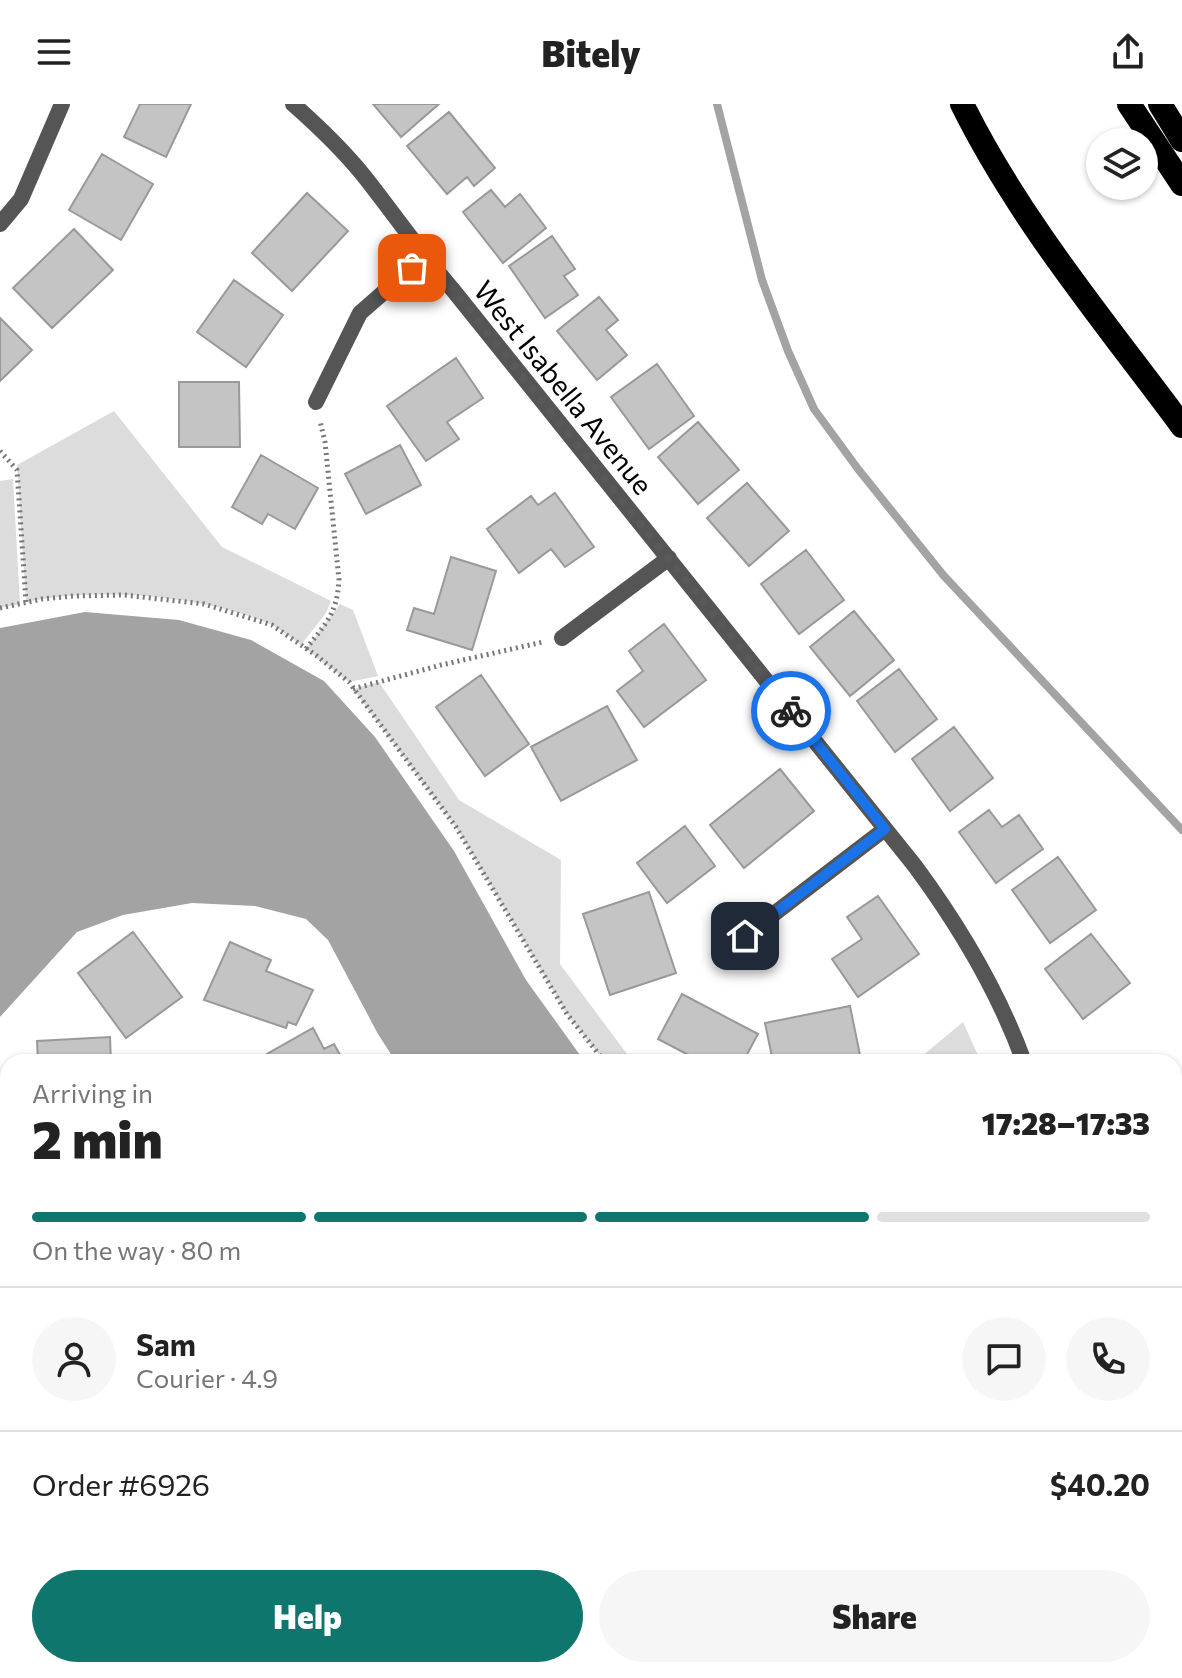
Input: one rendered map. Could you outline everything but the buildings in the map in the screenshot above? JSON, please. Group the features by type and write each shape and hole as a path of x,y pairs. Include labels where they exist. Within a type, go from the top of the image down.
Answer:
{"highway":[{"path":"962,104 987,151 1058,261 1182,426"},
{"path":"1129,104 1182,184"},
{"path":"1160,104 1182,140"}],"street":[{"path":"0,224 21,199 62,104"},
{"name":"West Isabella Avenue","path":"293,104 362,174 424,257 669,558 950,913 982,967 1021,1054"},
{"path":"316,402 360,313 424,257"},
{"path":"562,638 669,558"},
{"path":"745,936 885,829"}],"path":[{"path":"306,649 334,612 339,580 325,442 316,402"},
{"path":"0,451 17,470 26,602"},
{"path":"0,608 74,596 124,595 204,604 272,625 306,649 349,682 456,827 567,1014 599,1054"},
{"path":"353,689 441,665 562,638"}],"shaded area":[{"path":"114,411 222,547 331,601 326,613 301,645 270,624 243,614 182,600 85,595 26,602 17,465"},
{"path":"13,479 20,604 0,608 0,481"},
{"path":"340,604 353,610 378,676 349,682 306,649"},
{"path":"85,612 179,620 251,640 324,681 375,737 454,851 526,980 579,1054 391,1054 328,940 306,919 255,906 192,903 123,915 77,932 0,1017 0,628"},
{"path":"379,682 459,800 561,860 560,964 627,1054 599,1054 567,1014 456,827 353,689"},
{"path":"963,1022 977,1054 925,1054"}],"waterway":[{"path":"717,104 762,280 788,351 814,409 944,576 1182,830"}],"way so far":[{"path":"412,268 424,257 453,290 791,711"}],"route":[{"path":"745,936 885,829 791,711"}]}
